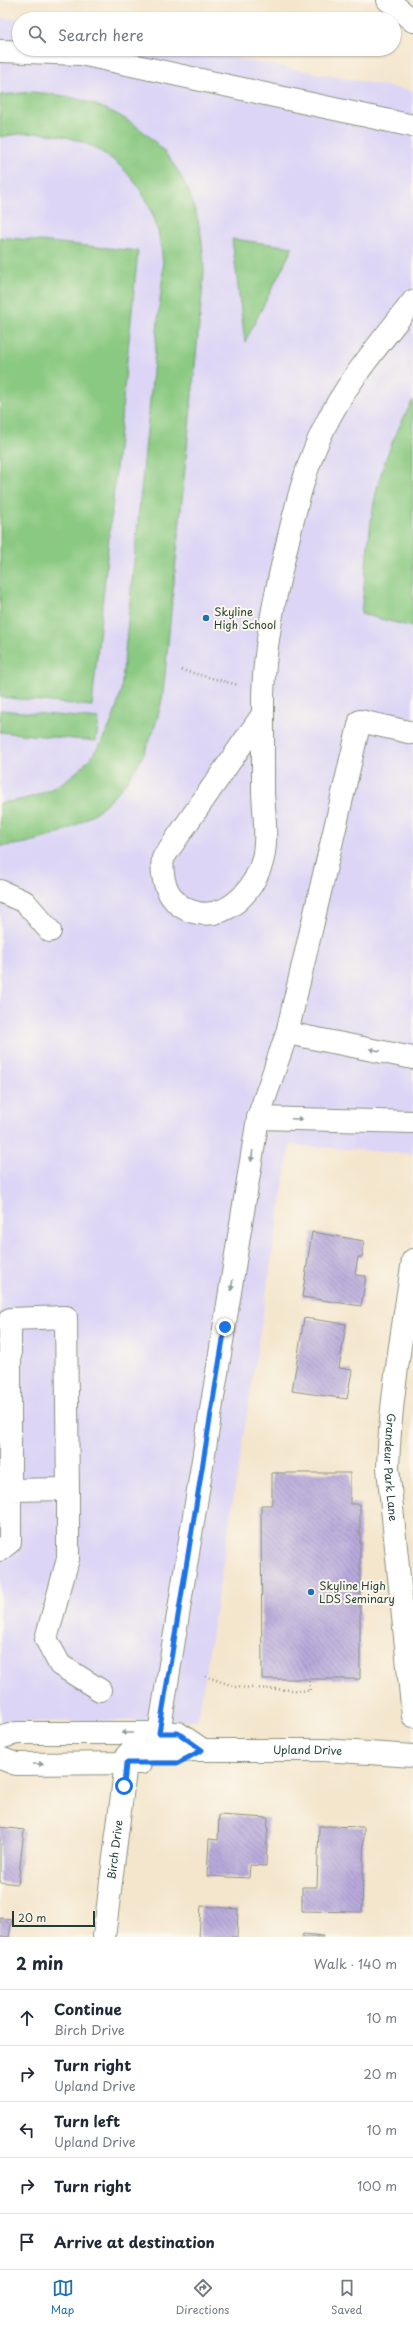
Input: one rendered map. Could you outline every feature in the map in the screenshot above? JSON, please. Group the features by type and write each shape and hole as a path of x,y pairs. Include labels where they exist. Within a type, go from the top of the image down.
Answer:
{"street":[{"path":"388,0 413,21"},
{"path":"0,51 12,51"},
{"path":"90,56 413,126"},
{"path":"263,714 164,858 164,881 168,892 175,901 195,913 218,913 228,909 247,893 261,867 266,829 263,794 263,714 269,623 298,493 329,419 353,379 413,301"},
{"path":"159,1733 258,1118 287,1033 360,721 413,733"},
{"path":"0,891 25,902 50,931"},
{"path":"287,1033 413,1058"},
{"path":"258,1118 413,1122"},
{"name":"Grandeur Park Lane","path":"413,1260 410,1301 398,1351 389,1428 388,1468 405,1563 413,1716"},
{"path":"0,1550 10,1542 10,1319 66,1317 68,1559 46,1639 60,1665 100,1690"},
{"path":"10,1490 68,1489"},
{"path":"0,1738 16,1733 178,1733 202,1750"},
{"name":"Upland Drive","path":"126,1763 127,1755 132,1750 324,1750 413,1756"},
{"path":"0,1758 16,1764 126,1763"},
{"name":"Birch Drive","path":"104,1937 126,1763"}],"path":[{"path":"181,670 241,685"},
{"path":"205,1676 236,1687 310,1691 309,1679"}],"shaded area":[{"name":"Skyline High School","path":"0,18 12,18 12,56 224,56 413,91 413,1154 290,1145 198,1720 0,1722"}],"green space":[{"path":"32,92 70,97 104,108 133,124 158,145 178,171 192,201 201,235 204,274 163,694 157,719 149,742 125,783 109,801 90,816 69,829 45,838 17,845 0,846 0,803 24,799 45,792 64,782 80,769 94,753 105,735 114,714 121,691 163,271 159,238 150,208 135,183 116,162 92,146 64,137 33,133 0,137 0,95"},
{"path":"0,237 138,251 92,706 0,697"},
{"path":"232,239 293,247 245,342"},
{"path":"413,400 413,627 361,614 371,521 378,485 393,441"},
{"path":"0,710 99,719 96,741 0,732"}],"building":[{"path":"312,1232 364,1241 362,1257 358,1257 355,1275 366,1276 361,1306 302,1297"},
{"path":"304,1318 346,1324 339,1368 352,1370 347,1399 292,1391"},
{"name":"Skyline High LDS Seminary","path":"272,1473 350,1473 350,1504 360,1504 360,1679 262,1679 261,1505 272,1505"},
{"path":"219,1815 268,1818 266,1866 250,1865 249,1878 207,1876 209,1839 218,1840"},
{"path":"319,1826 364,1827 362,1912 302,1911 302,1887 317,1887"},
{"path":"0,1827 24,1830 18,1884 0,1882"},
{"path":"201,1906 238,1909 237,1937 199,1937"},
{"path":"0,1918 12,1920 9,1937 0,1937"},
{"path":"303,1934 323,1936 323,1937 302,1937"}],"place":[{"name":"Skyline High School","path":"206,618"},
{"name":"Skyline High LDS Seminary","path":"311,1592"}],"route":[{"path":"124,1786 126,1763 178,1763 202,1750 178,1733 159,1733 225,1327"}]}
